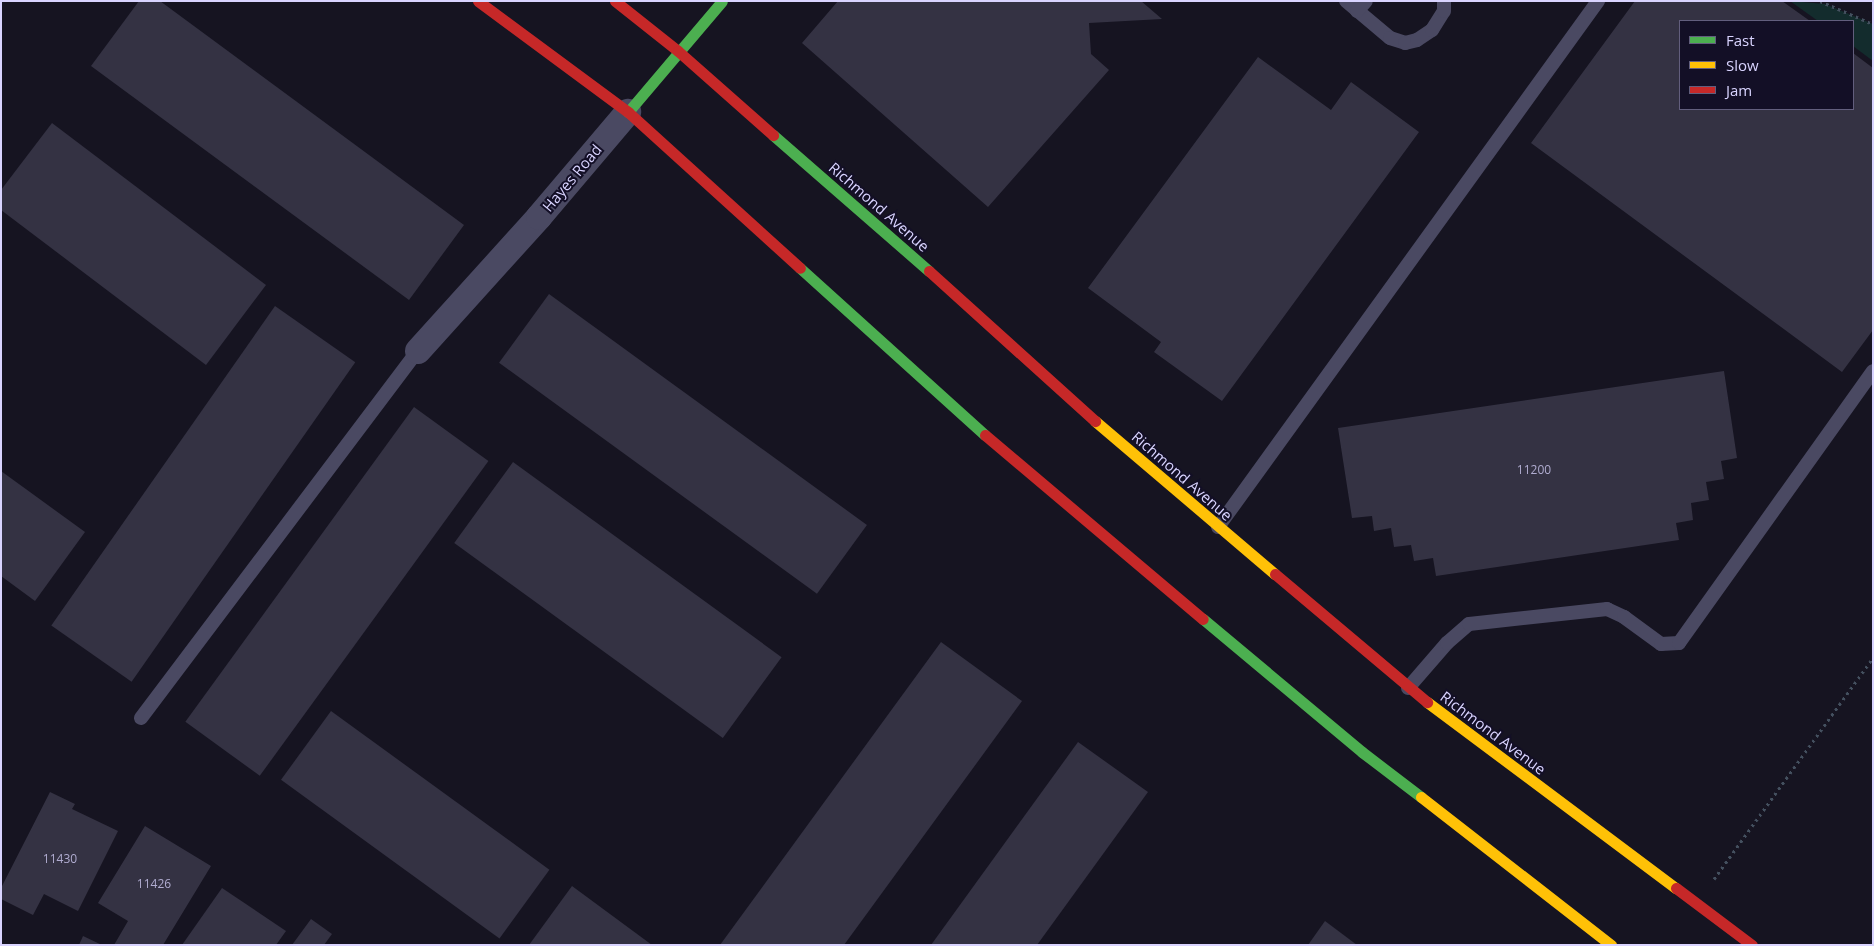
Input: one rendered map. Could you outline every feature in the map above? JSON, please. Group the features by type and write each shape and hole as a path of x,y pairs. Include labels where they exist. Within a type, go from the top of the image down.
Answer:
{"main road":[{"path":"478,1 628,112 1009,457 1362,752 1611,945"},
{"name":"Richmond Avenue","path":"615,1 678,50 924,267 1063,394 1408,688 1752,945"},
{"name":"Hayes Road","path":"628,112 678,50 722,1"}],"street":[{"name":"Hayes Road","path":"418,352 539,217 628,112"}],"lane":[{"path":"1346,1 1362,6 1390,38 1405,43 1417,40 1432,30 1444,11 1444,1"},
{"path":"1218,527 1598,1"},
{"path":"141,718 418,352"},
{"path":"1408,688 1447,643 1469,624 1607,609 1624,617 1662,644 1678,643 1873,371"}],"path":[{"path":"1820,1 1873,24"},
{"path":"1696,904 1873,658"}],"green space":[{"path":"1790,1 1825,4 1873,24 1873,61 1854,47 1854,20 1817,20"}],"building":[{"path":"139,1 160,1 464,225 409,300 91,66"},
{"path":"838,1 1141,1 1162,19 1089,23 1091,54 1109,70 988,207 802,43"},
{"path":"1635,1 1782,1 1809,20 1679,20 1679,110 1854,110 1854,54 1873,68 1873,330 1842,372 1531,143"},
{"path":"1258,57 1331,110 1351,82 1419,132 1222,401 1154,352 1161,342 1088,288"},
{"path":"52,123 266,285 206,365 1,210 1,190"},
{"path":"549,294 867,525 817,594 499,363"},
{"path":"275,306 355,362 132,682 51,625"},
{"path":"1724,371 1737,458 1721,461 1724,479 1706,482 1709,500 1691,503 1693,520 1676,523 1679,540 1436,576 1433,558 1414,561 1411,545 1394,547 1391,528 1374,531 1372,516 1352,518 1338,428"},
{"path":"414,407 488,461 260,776 185,722"},
{"path":"513,462 782,657 723,738 454,543"},
{"path":"1,471 85,532 35,601 1,576"},
{"path":"941,642 1022,701 844,945 720,945"},
{"path":"331,711 549,870 499,938 281,780"},
{"path":"1078,742 1148,792 1037,945 931,945"},
{"path":"50,792 75,804 72,809 118,831 78,911 44,894 33,915 1,899 1,888"},
{"path":"145,826 211,866 163,945 114,945 128,921 98,903"},
{"path":"572,886 652,945 529,945"},
{"path":"222,888 286,931 276,945 182,945"},
{"path":"311,919 332,934 324,945 292,945"},
{"path":"1325,921 1357,945 1308,945"},
{"path":"83,936 102,945 79,945"}],"traffic: fast":[{"path":"628,112 722,1"},
{"path":"773,135 929,271"},
{"path":"800,268 985,435"},
{"path":"1203,619 1362,752 1421,797"}],"traffic: slow":[{"path":"1095,421 1275,574"},
{"path":"1427,702 1676,888"},
{"path":"1421,797 1611,945"}],"traffic: jam":[{"path":"478,1 628,112 800,268"},
{"path":"615,1 678,51 773,135"},
{"path":"929,271 1095,421"},
{"path":"985,435 1203,619"},
{"path":"1275,574 1427,702"},
{"path":"1676,888 1752,945"}]}
